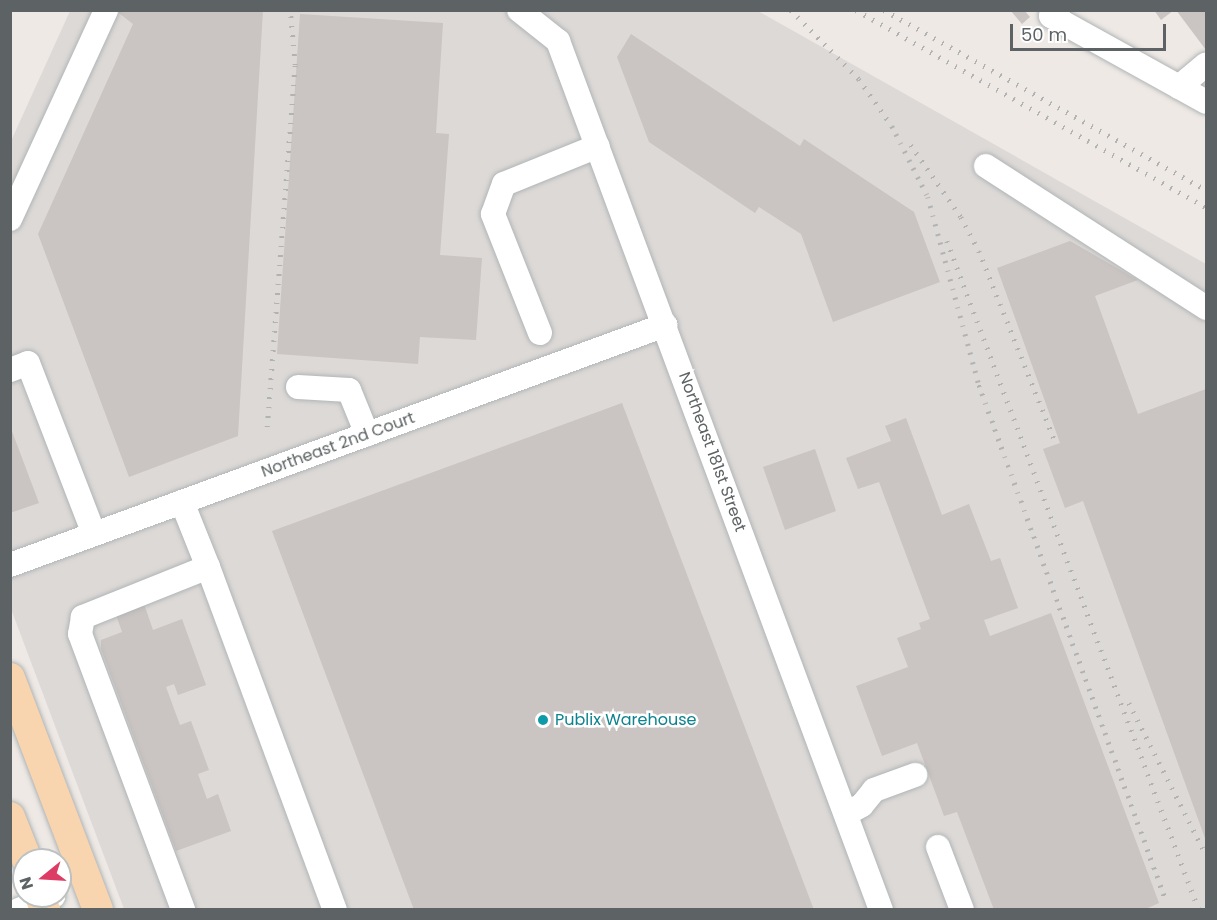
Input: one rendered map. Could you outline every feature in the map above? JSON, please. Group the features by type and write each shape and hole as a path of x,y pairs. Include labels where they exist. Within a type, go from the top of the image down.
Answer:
{"main road":[{"path":"10,678 93,896"},
{"path":"10,817 22,848"}],"street":[{"path":"10,219 106,10"},
{"name":"Northeast 181st Street","path":"519,10 558,41 881,909"},
{"path":"1058,10 1052,16 1206,102"},
{"path":"1179,87 1206,64"},
{"path":"540,333 493,214 504,184 598,146"},
{"path":"986,166 1206,308"},
{"name":"Northeast 2nd Court","path":"10,565 665,325"},
{"path":"10,370 28,363 94,534"},
{"path":"298,387 349,390 367,434"},
{"path":"182,502 335,909"},
{"path":"183,909 80,634 83,616 208,567"},
{"path":"846,814 862,805 874,790 915,775"},
{"path":"938,847 961,909"},
{"path":"72,898 93,896"}],"shaded area":[{"path":"70,11 758,11 1206,264 1206,909 124,909 11,609 11,141"}],"building":[{"path":"115,10 263,10 238,436 129,477 38,234 133,24"},
{"path":"1010,10 1024,10 1030,17 1022,24"},
{"path":"1154,10 1174,10 1161,20"},
{"path":"1176,10 1206,10 1206,50"},
{"path":"300,14 443,23 436,133 449,134 440,255 482,258 476,340 420,337 418,364 277,354"},
{"path":"631,34 800,146 804,139 914,212 940,282 833,322 801,234 759,207 755,213 649,142 617,57"},
{"path":"1070,241 1138,280 1095,296 1138,414 1206,389 1206,841 1083,501 1065,508 1043,449 1060,443 997,268"},
{"name":"Publix Warehouse","path":"622,403 814,910 414,910 272,531"},
{"path":"906,418 942,515 969,504 991,561 1000,558 1018,608 984,620 990,636 1051,613 1159,903 1143,910 994,910 957,812 944,816 917,743 882,756 856,686 908,667 897,638 921,629 919,623 930,619 879,482 858,489 846,458 891,441 885,426"},
{"path":"10,426 39,503 10,513"},
{"path":"815,449 836,511 785,530 763,467"},
{"path":"143,601 153,630 182,619 206,685 178,695 174,684 166,687 180,725 191,721 209,770 198,774 207,799 218,794 231,831 176,851 101,649 101,640 122,632 115,612"}],"railway":[{"path":"267,427 295,65 290,10"},
{"path":"791,10 859,79 892,126 928,197 979,385 1164,895"},
{"path":"856,10 1206,207"},
{"path":"884,10 1206,190"},
{"path":"911,145 961,217 979,251 1056,444"},
{"path":"947,241 1199,910"},
{"path":"1129,703 1206,855"}],"place":[{"name":"Publix Warehouse","path":"543,720"}]}
